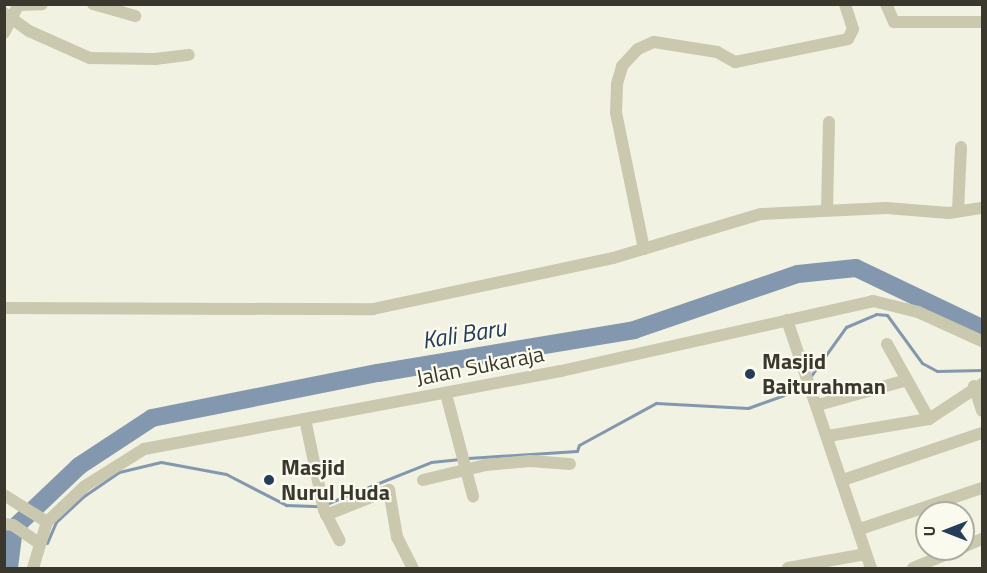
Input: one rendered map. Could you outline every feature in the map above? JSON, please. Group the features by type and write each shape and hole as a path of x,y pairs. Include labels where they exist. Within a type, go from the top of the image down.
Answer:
{"street":[{"path":"14,9 42,4"},
{"path":"93,4 135,16"},
{"path":"644,249 616,113 616,92 622,66 638,49 654,42 717,52 735,62 848,39 853,35 853,29 845,4"},
{"path":"886,4 894,22 982,22"},
{"path":"4,33 14,9"},
{"path":"14,9 29,31 90,58 155,59 189,55"},
{"path":"827,210 825,162 829,122"},
{"path":"958,211 961,147"},
{"path":"4,308 373,309 644,249 761,214 827,210 958,211 982,208"},
{"name":"Jalan Sukaraja","path":"33,568 42,519 85,486 144,449 446,394 651,353 873,301 918,312 982,341"},
{"path":"787,320 805,363 871,568"},
{"path":"887,344 929,419"},
{"path":"818,405 907,380"},
{"path":"828,436 929,419 978,385 982,411"},
{"path":"446,394 473,495"},
{"path":"304,419 324,508 339,540"},
{"path":"843,480 982,433"},
{"path":"423,480 464,462 530,461 570,464"},
{"path":"860,530 982,488"},
{"path":"324,508 389,490 397,537 413,568"},
{"path":"4,495 42,519"},
{"path":"9,524 39,543"},
{"path":"788,568 866,554"},
{"path":"913,568 930,561"}],"waterway":[{"name":"Kali Baru","path":"9,568 14,528 79,466 152,418 378,373 634,330 798,274 856,268 982,328"},
{"path":"810,377 846,327 876,314 887,315 922,363 937,371 982,370"},
{"path":"468,458 577,451 579,445 656,403 748,408 798,390 805,382"},
{"path":"326,504 431,462 458,459"},
{"path":"47,543 56,522 84,496 119,472 161,462 226,474 286,505 320,506"}],"place":[{"name":"Masjid Baiturahman","path":"750,374"},
{"name":"Masjid Nurul Huda","path":"269,480"}]}
